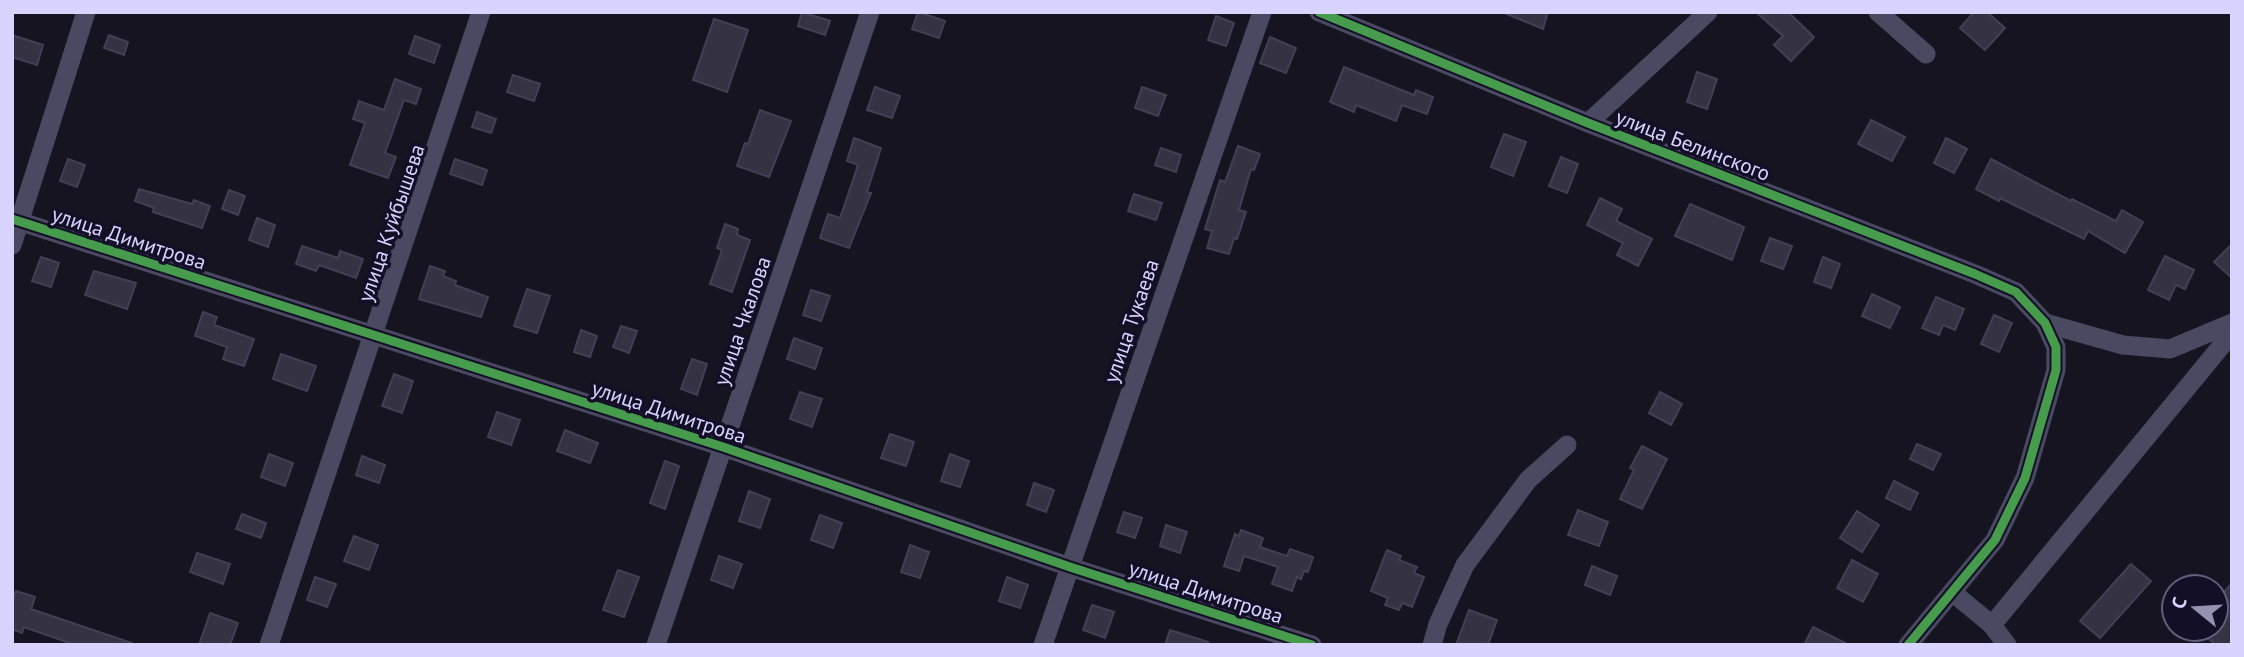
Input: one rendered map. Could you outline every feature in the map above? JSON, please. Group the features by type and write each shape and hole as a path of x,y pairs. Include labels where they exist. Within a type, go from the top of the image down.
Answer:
{"street":[{"path":"12,245 16,220 86,12"},
{"name":"улица Куйбышева","path":"269,645 481,12"},
{"name":"улица Чкалова","path":"656,645 870,12"},
{"name":"улица Тукаева","path":"1043,645 1262,12"},
{"name":"улица Белинского","path":"1319,12 1588,123 1975,274 2016,292 2045,323"},
{"path":"1588,123 1708,12"},
{"path":"1878,12 1926,54"},
{"name":"улица Димитрова","path":"16,220 723,447 1070,567 1312,645"},
{"path":"2045,323 2123,345 2170,349 2232,323"},
{"path":"1908,645 1995,540 2025,478 2056,370 2056,347 2045,323"},
{"path":"1992,625 2232,333"},
{"path":"1432,645 1438,624 1465,565 1528,480 1567,445"},
{"path":"1952,592 1992,625 2007,645"}],"building":[{"path":"802,12 830,21 825,35 798,26"},
{"path":"918,12 945,21 939,38 912,29"},
{"path":"1502,12 1548,12 1543,29"},
{"path":"1756,12 1788,12 1814,37 1791,61 1774,45 1783,36"},
{"path":"1974,12 1987,12 2005,28 1985,50 1960,28"},
{"path":"1216,16 1234,23 1226,46 1208,40"},
{"path":"714,19 748,30 727,92 693,80"},
{"path":"12,35 43,45 37,65 12,57"},
{"path":"109,35 128,42 124,55 104,48"},
{"path":"415,36 440,45 434,63 409,54"},
{"path":"1270,37 1296,48 1286,73 1260,63"},
{"path":"1344,67 1414,95 1416,90 1433,97 1427,114 1402,105 1396,121 1356,105 1354,112 1330,102"},
{"path":"1697,72 1717,79 1707,109 1687,102"},
{"path":"513,75 540,84 534,101 507,92"},
{"path":"395,79 421,89 416,104 404,100 385,153 396,157 388,178 350,165 365,123 353,119 359,101 384,110"},
{"path":"875,87 900,96 892,118 867,110"},
{"path":"1142,87 1166,95 1158,116 1135,108"},
{"path":"760,110 791,121 769,177 737,166"},
{"path":"477,112 496,119 491,133 472,127"},
{"path":"1871,120 1905,137 1892,161 1858,144"},
{"path":"1504,134 1526,142 1513,176 1491,167"},
{"path":"854,138 881,148 867,192 871,193 849,248 820,238 828,214 840,218 858,165 847,161"},
{"path":"1946,138 1967,149 1954,173 1934,163"},
{"path":"1238,146 1260,154 1254,170 1251,169 1239,210 1246,212 1229,254 1207,248 1212,231 1205,229 1220,180 1225,182"},
{"path":"1161,148 1181,155 1176,172 1155,165"},
{"path":"1561,157 1578,164 1567,193 1549,186"},
{"path":"68,159 85,165 77,187 60,181"},
{"path":"455,159 487,170 482,185 450,174"},
{"path":"1991,159 2116,221 2122,210 2143,222 2125,253 2088,231 2084,239 1976,189"},
{"path":"139,189 192,204 194,200 210,206 202,228 153,212 154,208 135,201"},
{"path":"229,190 245,196 238,215 222,209"},
{"path":"1134,194 1162,203 1156,220 1128,211"},
{"path":"1600,198 1622,209 1616,221 1652,239 1638,266 1617,255 1623,243 1587,225"},
{"path":"1690,204 1744,227 1732,260 1675,236"},
{"path":"257,218 275,225 268,247 249,240"},
{"path":"725,224 738,229 737,235 750,240 732,292 710,284 722,250 717,248"},
{"path":"1770,238 1792,246 1783,269 1761,261"},
{"path":"2232,244 2232,278 2214,262"},
{"path":"302,246 338,258 340,251 363,259 356,278 319,265 316,271 296,264"},
{"path":"2165,256 2194,270 2185,289 2176,285 2169,300 2148,290"},
{"path":"41,257 59,263 51,287 32,281"},
{"path":"1823,257 1840,264 1831,288 1814,282"},
{"path":"430,266 445,271 443,276 456,281 455,285 488,297 481,317 419,299"},
{"path":"94,271 136,283 127,309 85,295"},
{"path":"527,289 550,296 537,333 514,326"},
{"path":"811,290 830,296 821,321 803,315"},
{"path":"1872,294 1900,307 1890,328 1862,316"},
{"path":"1936,297 1964,309 1955,330 1943,325 1939,335 1922,328"},
{"path":"203,312 217,317 214,325 254,339 244,366 223,359 227,347 195,336"},
{"path":"1994,315 2012,323 1999,352 1981,344"},
{"path":"621,326 637,331 629,353 613,347"},
{"path":"581,330 597,336 590,357 574,352"},
{"path":"794,338 822,348 815,369 787,359"},
{"path":"281,354 316,366 307,391 273,379"},
{"path":"692,359 707,364 697,395 681,389"},
{"path":"394,374 413,381 402,413 382,406"},
{"path":"800,392 822,399 812,427 790,419"},
{"path":"1660,392 1682,404 1671,425 1649,413"},
{"path":"497,412 520,420 511,445 488,437"},
{"path":"565,430 598,443 590,463 557,451"},
{"path":"890,434 914,442 906,466 881,458"},
{"path":"1917,444 1941,454 1933,470 1910,459"},
{"path":"1642,446 1667,459 1642,509 1620,499 1634,470 1630,468"},
{"path":"269,454 293,463 285,486 261,477"},
{"path":"950,454 969,461 960,487 941,481"},
{"path":"362,456 385,465 379,483 356,475"},
{"path":"665,461 679,466 665,509 650,503"},
{"path":"1894,481 1918,493 1910,510 1886,498"},
{"path":"1034,483 1054,490 1046,512 1027,505"},
{"path":"749,491 770,499 760,528 739,521"},
{"path":"1578,510 1608,522 1599,546 1568,535"},
{"path":"1857,511 1879,525 1862,552 1840,538"},
{"path":"1124,512 1142,518 1135,538 1117,532"},
{"path":"242,514 266,523 261,538 236,529"},
{"path":"820,515 842,523 833,548 811,540"},
{"path":"1166,525 1187,532 1180,553 1160,546"},
{"path":"1241,530 1263,538 1260,547 1287,556 1290,549 1313,557 1308,572 1304,571 1301,579 1297,577 1292,591 1272,584 1278,567 1244,556 1239,571 1224,566 1235,534 1239,536"},
{"path":"354,536 378,545 369,570 344,561"},
{"path":"910,545 929,552 920,578 901,572"},
{"path":"1387,550 1401,556 1399,560 1417,567 1414,573 1424,577 1412,607 1402,603 1399,610 1385,605 1388,598 1371,591"},
{"path":"197,553 230,564 223,584 190,572"},
{"path":"719,556 742,564 733,588 711,580"},
{"path":"1852,560 1878,574 1863,602 1837,588"},
{"path":"2131,564 2151,581 2100,638 2080,621"},
{"path":"1592,566 1617,576 1610,595 1585,585"},
{"path":"618,570 639,577 624,617 603,610"},
{"path":"315,577 336,584 327,607 307,600"},
{"path":"1007,577 1028,585 1020,608 999,601"},
{"path":"2232,583 2232,645 2216,645 2214,643 2230,643"},
{"path":"16,591 35,597 31,609 132,643 75,645 24,627 22,633 12,629 12,603"},
{"path":"1092,605 1114,612 1105,638 1083,630"},
{"path":"1469,610 1497,620 1488,645 1456,645"},
{"path":"210,613 238,623 230,645 199,645"},
{"path":"1813,627 1849,645 1804,645"},
{"path":"1170,630 1208,642 1207,645 1165,645"}],"cycle path":[{"path":"1319,12 1588,123 1975,274 2016,292 2045,323 2056,347 2056,370 2025,478 1995,540 1908,645"},
{"path":"12,219 723,447 1070,567 1312,645"}]}
